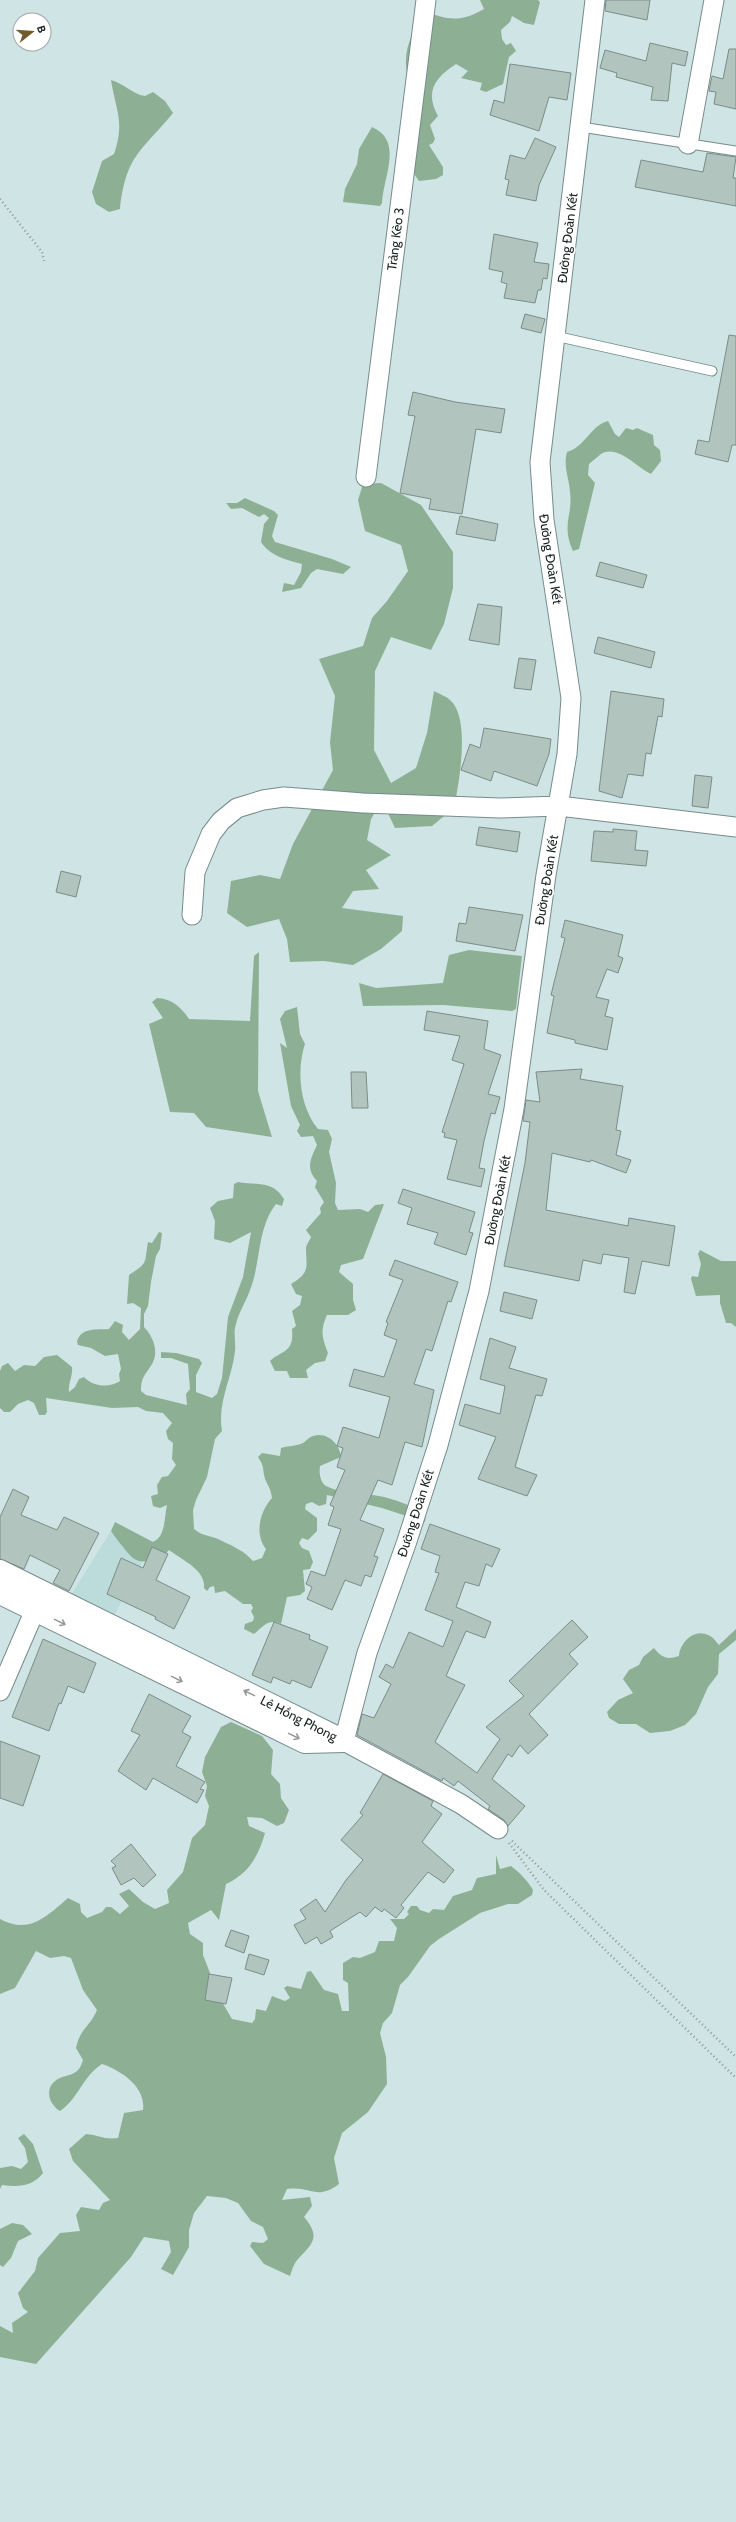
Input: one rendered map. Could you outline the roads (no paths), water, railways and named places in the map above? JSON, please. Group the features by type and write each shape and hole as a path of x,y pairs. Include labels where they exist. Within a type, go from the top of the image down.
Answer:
{"street":[{"name":"Trảng Kèo 3","path":"366,477 426,0"},
{"name":"Đường Đoàn Kết","path":"344,1741 367,1653 406,1544 438,1445 479,1291 514,1109 546,874 559,806 572,698 544,520 540,462 594,0"},
{"path":"688,144 714,0"},
{"path":"192,915 194,872 205,845 222,821 238,808 248,804 284,797 363,804 500,808 559,806 736,827"},
{"name":"Lê Hồng Phong","path":"0,1571 344,1741"},
{"name":"Lê Hồng Phong","path":"0,1593 305,1742 344,1741"},
{"path":"0,1691 35,1610"},
{"path":"344,1741 461,1804 498,1828"}],"lane":[{"path":"580,127 736,151"},
{"path":"555,336 712,371"}]}
